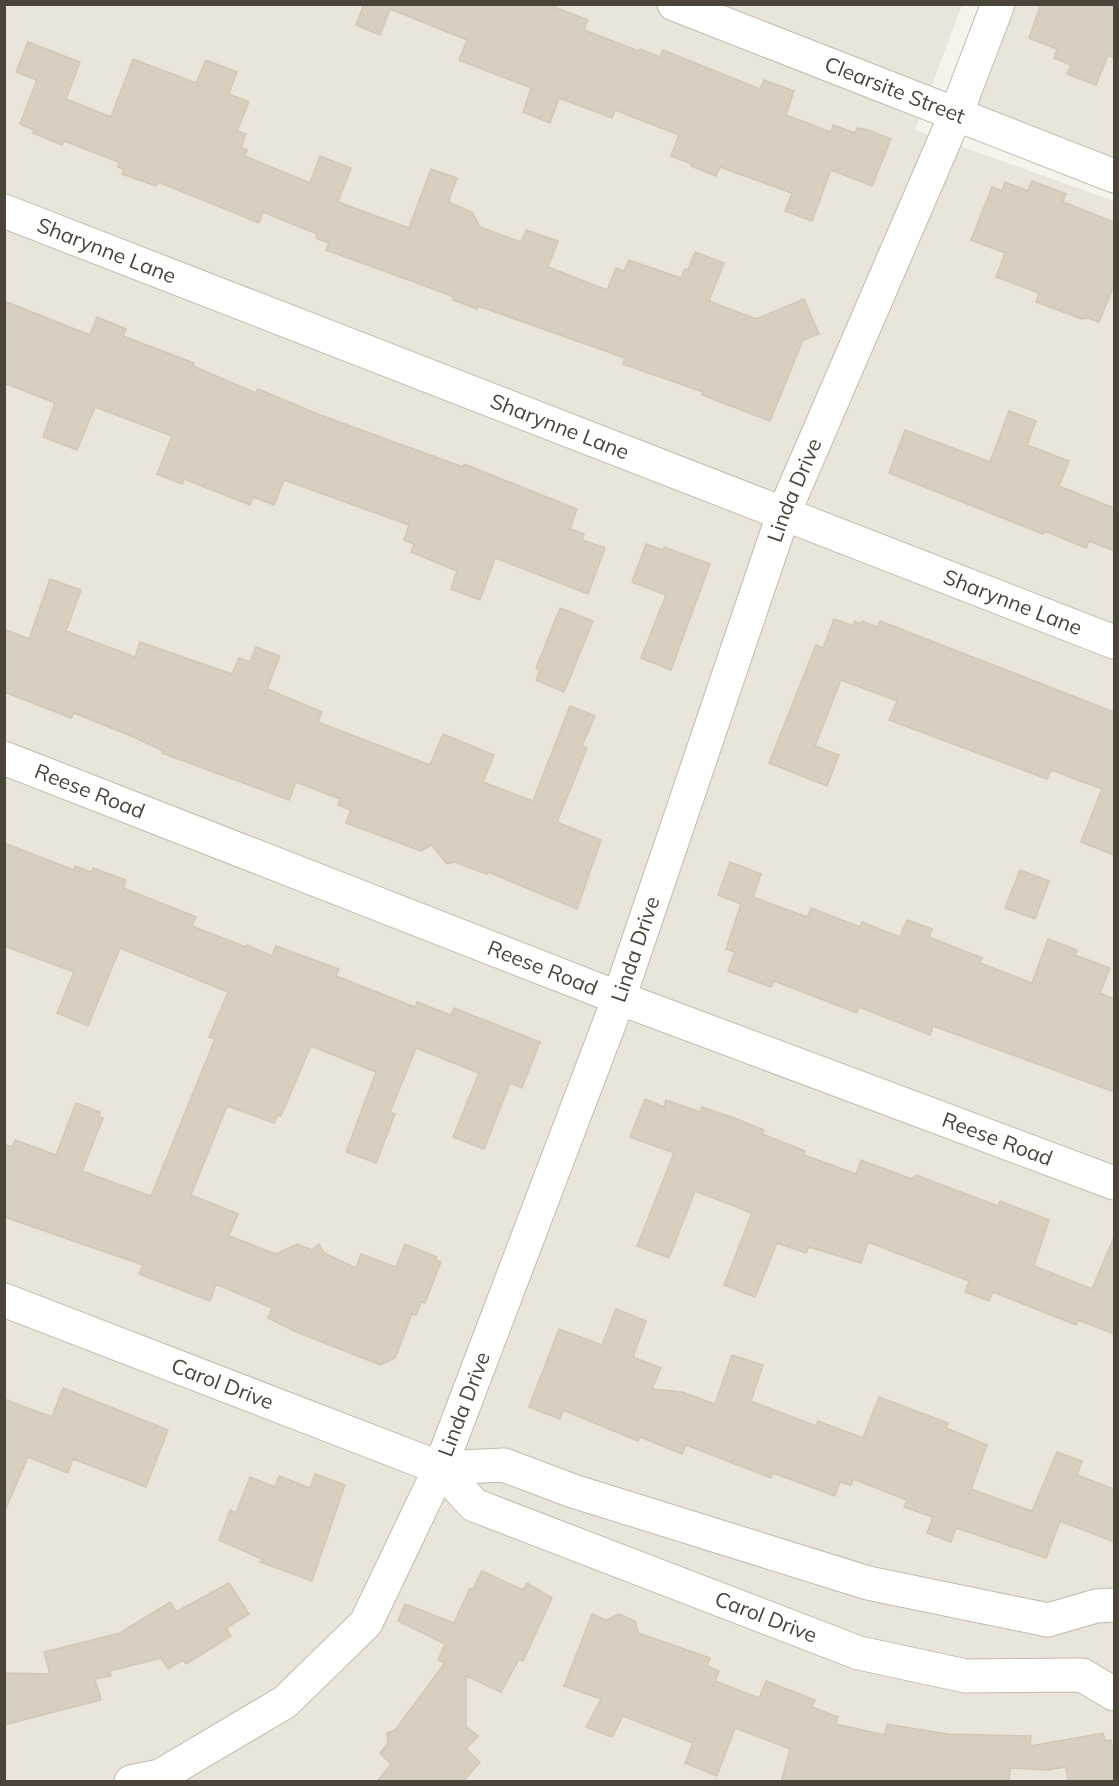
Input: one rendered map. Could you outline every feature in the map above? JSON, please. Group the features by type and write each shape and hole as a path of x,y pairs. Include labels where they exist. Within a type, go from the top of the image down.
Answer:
{"street":[{"name":"Clearsite Street","path":"675,4 1114,176"},
{"name":"Linda Drive","path":"131,1782 160,1776 285,1702 366,1623 440,1468 619,998 783,515 956,114 998,4"},
{"name":"Sharynne Lane","path":"4,211 1114,642"},
{"name":"Reese Road","path":"4,758 619,998 1114,1183"},
{"name":"Carol Drive","path":"4,1300 440,1468 504,1465 573,1491 868,1583 1037,1618 1048,1620 1096,1606 1114,1605"},
{"name":"Carol Drive","path":"440,1468 474,1505 859,1653 966,1676 1082,1675 1114,1694"}],"shaded area":[{"path":"5,5 962,5 915,130 1114,201 1114,1781 5,1782"},
{"path":"998,5 1114,5 1114,176 956,114"}],"building":[{"path":"364,4 547,4 588,20 584,30 639,51 640,49 660,57 663,50 760,89 764,80 794,91 786,115 831,132 833,125 855,133 857,128 868,130 891,139 872,186 831,170 812,221 785,211 792,193 720,167 716,176 691,166 692,164 671,156 679,135 615,110 612,118 559,98 550,123 523,112 531,88 459,60 467,40 390,9 380,35 356,25"},
{"path":"1041,4 1114,4 1114,58 1108,55 1096,85 1067,74 1071,65 1054,58 1057,49 1029,38"},
{"path":"28,42 80,62 66,99 111,117 133,59 196,83 206,60 237,72 229,94 249,102 237,131 246,134 241,148 247,150 245,156 310,183 320,156 351,168 338,202 409,228 431,169 457,178 448,202 472,212 480,227 521,242 526,230 558,241 548,267 607,290 616,268 624,271 629,260 681,278 685,269 688,270 695,252 724,263 709,301 756,319 804,299 819,334 803,340 770,421 702,395 703,392 623,364 625,358 478,306 477,309 453,300 454,297 326,250 329,243 316,238 317,234 263,212 259,223 158,182 156,186 122,174 124,169 118,167 119,162 64,141 62,145 33,133 34,130 20,124 37,80 16,72"},
{"path":"1032,181 1066,194 1063,202 1114,222 1114,285 1099,322 1088,318 1082,319 1036,302 1039,293 996,277 1005,253 971,240 992,187 1002,191 1005,182 1028,191"},
{"path":"4,301 90,335 97,317 126,329 123,336 194,363 193,366 256,393 258,389 320,415 463,467 464,464 577,509 570,529 584,534 582,540 605,548 588,594 495,558 480,600 451,589 457,571 411,552 414,544 404,540 409,525 284,480 274,505 253,497 250,505 184,479 182,484 157,474 172,436 95,407 77,450 43,437 55,403 4,383"},
{"path":"1009,411 1036,421 1027,445 1069,461 1059,486 1114,508 1114,551 1089,541 1086,548 1045,531 1043,534 889,473 905,430 990,462"},
{"path":"646,544 663,550 664,547 710,564 671,670 641,658 666,595 632,582"},
{"path":"50,579 81,590 66,631 135,657 140,642 232,674 239,658 250,662 256,647 280,656 267,689 322,712 318,722 430,765 443,734 494,755 483,782 533,801 570,706 595,716 582,746 587,748 557,822 601,840 577,909 488,872 487,874 454,862 447,864 432,845 421,851 346,823 351,810 338,805 340,799 296,782 289,800 162,753 163,751 136,738 74,713 71,718 4,692 4,629 29,639"},
{"path":"560,608 593,621 564,692 536,680 540,670 536,668"},
{"path":"834,619 853,626 855,621 861,624 862,621 877,627 880,621 1114,712 1114,855 1081,842 1102,789 1051,770 1047,779 889,720 897,701 841,680 815,746 839,755 827,786 769,763 816,645 823,648"},
{"path":"4,843 74,870 75,866 91,872 93,868 126,880 123,888 196,917 192,926 246,947 247,945 272,956 276,946 339,969 336,976 415,1007 417,1002 451,1015 454,1008 540,1042 522,1088 510,1083 484,1149 453,1137 479,1073 416,1048 390,1112 395,1114 376,1163 346,1152 376,1072 311,1046 281,1116 278,1115 274,1123 227,1106 191,1195 238,1214 229,1236 276,1254 297,1244 312,1250 319,1244 324,1253 356,1268 361,1254 396,1267 405,1244 437,1257 436,1260 441,1262 425,1303 421,1302 416,1315 412,1314 395,1358 380,1365 294,1331 268,1318 272,1308 216,1284 210,1301 139,1274 143,1265 4,1217 4,1144 12,1147 15,1140 56,1155 76,1103 100,1112 99,1117 103,1118 82,1171 151,1196 215,1039 209,1037 228,992 120,948 88,1026 57,1013 74,972 4,946"},
{"path":"730,862 761,874 753,897 807,917 811,908 860,927 862,922 900,937 907,920 932,929 929,937 982,958 980,963 1032,983 1048,939 1077,950 1075,955 1110,968 1100,993 1114,999 1114,1092 933,1026 930,1035 859,1007 857,1013 774,981 771,987 728,971 735,952 726,949 741,904 718,895"},
{"path":"1020,870 1049,881 1035,919 1005,908"},
{"path":"645,1099 664,1107 666,1100 700,1112 702,1107 737,1119 764,1130 762,1134 805,1151 804,1155 856,1174 861,1160 912,1179 916,1175 998,1206 1000,1201 1049,1220 1034,1266 1092,1289 1114,1237 1114,1334 1078,1320 1076,1325 993,1292 989,1301 965,1292 969,1281 868,1242 861,1263 809,1247 806,1253 777,1243 755,1297 724,1285 752,1213 695,1191 669,1258 637,1246 674,1153 630,1137"},
{"path":"616,1309 646,1321 633,1357 661,1368 652,1389 682,1392 715,1404 732,1355 763,1365 751,1401 816,1426 818,1421 863,1438 879,1397 948,1423 946,1428 987,1445 971,1489 1032,1511 1057,1452 1082,1461 1077,1475 1114,1489 1114,1542 1060,1521 1046,1558 956,1528 951,1542 927,1533 933,1517 904,1507 907,1500 853,1479 851,1485 840,1482 835,1496 773,1473 771,1478 686,1445 682,1454 640,1437 638,1441 563,1410 560,1419 529,1407 559,1329 602,1345"},
{"path":"63,1388 168,1430 146,1487 73,1459 68,1473 28,1457 4,1513 4,1399 52,1417"},
{"path":"315,1474 345,1485 312,1581 260,1562 264,1560 219,1540 230,1510 236,1513 250,1477 275,1487 279,1476 310,1488"},
{"path":"482,1571 523,1590 527,1583 552,1598 523,1661 519,1659 501,1692 466,1676 466,1726 478,1736 466,1749 480,1762 463,1782 377,1782 391,1764 380,1753 388,1743 387,1733 395,1730 445,1663 438,1660 445,1644 398,1621 405,1604 454,1623 470,1588 473,1589"},
{"path":"229,1583 249,1614 226,1628 231,1636 186,1664 183,1660 168,1669 161,1658 110,1671 111,1676 95,1679 101,1700 4,1725 4,1673 50,1674 44,1652 120,1633 170,1602 176,1612"},
{"path":"592,1614 606,1620 619,1614 635,1621 638,1633 710,1658 707,1666 719,1671 715,1681 759,1698 766,1681 815,1700 812,1707 838,1717 836,1724 885,1735 887,1724 947,1734 1031,1736 1030,1746 1103,1733 1105,1741 1111,1740 1114,1782 1068,1782 1066,1767 1047,1770 1010,1768 1009,1782 781,1782 790,1749 735,1728 717,1776 685,1763 693,1743 623,1716 612,1737 586,1727 601,1699 564,1686"}]}
